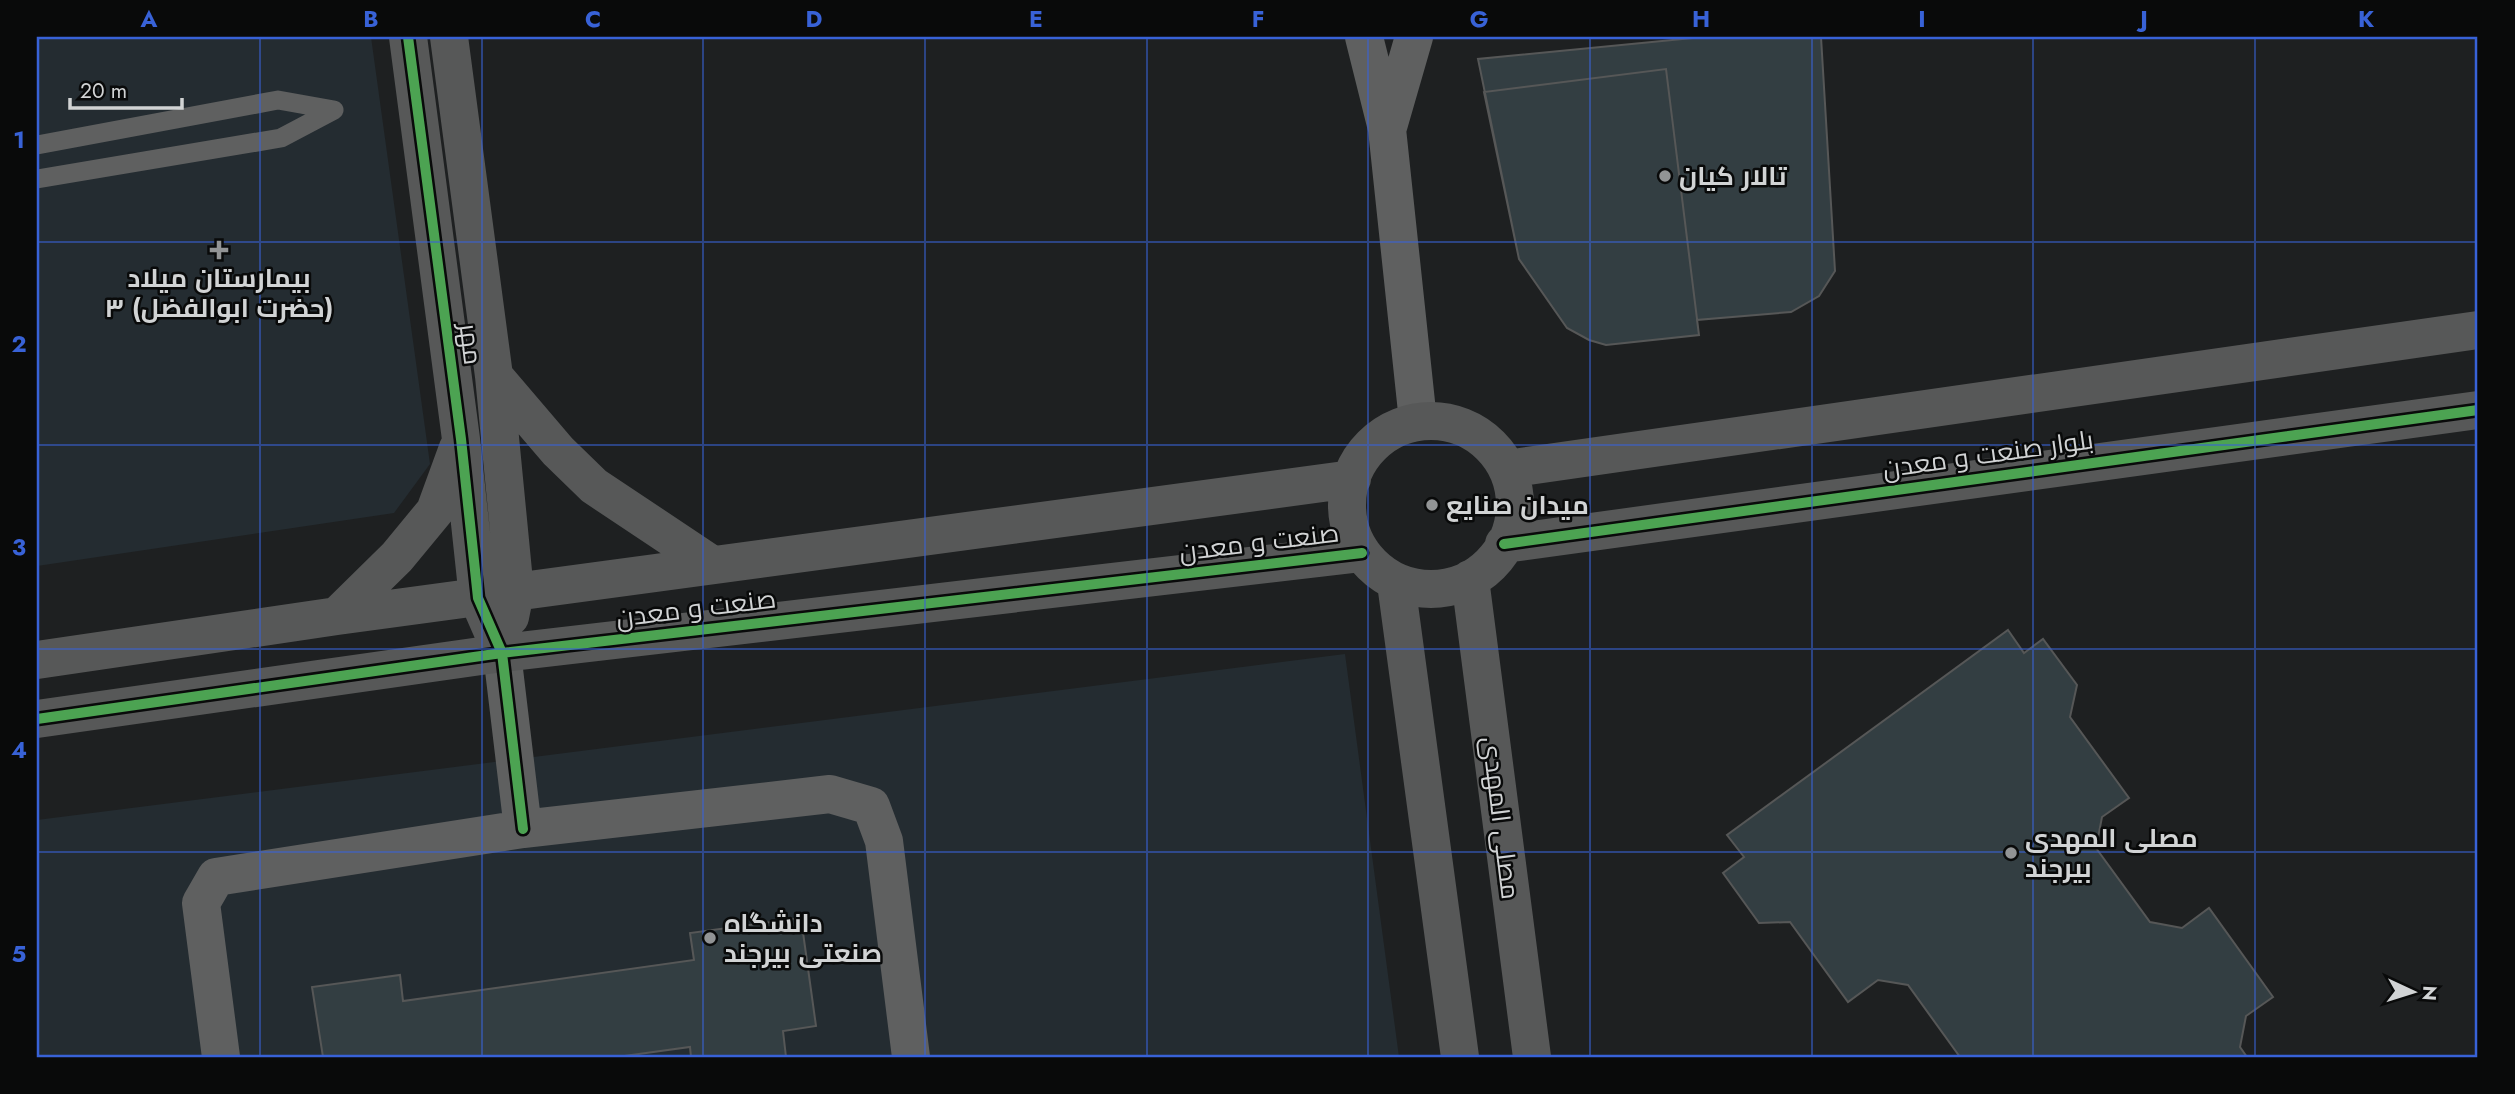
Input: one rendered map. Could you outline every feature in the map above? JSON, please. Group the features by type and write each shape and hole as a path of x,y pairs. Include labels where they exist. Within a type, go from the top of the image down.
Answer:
{"street":[{"name":"مهر","path":"408,37 461,439 478,598 502,653"},
{"name":"مهر","path":"449,37 494,376 515,592 502,653"},
{"path":"1363,37 1387,129 1418,421"},
{"path":"1387,129 1414,37"},
{"name":"بلوار صنعت و معدن","path":"1507,469 2478,330"},
{"path":"494,376 558,450 594,486 712,564"},
{"name":"بلوار صنعت و معدن","path":"1504,544 2478,410"},
{"path":"1418,421 1444,422 1469,430 1490,445 1507,469 1514,497 1513,527 1500,553 1480,574 1454,587 1425,590 1396,583 1372,566 1354,542 1347,517 1348,491 1356,466 1371,445 1393,430 1418,421"},
{"path":"337,616 397,557 435,511 461,439"},
{"name":"صنعت و معدن","path":"37,660 712,564 1352,479"},
{"name":"صنعت و معدن","path":"37,719 502,653 1363,554"},
{"name":"مصلی المهدی","path":"1470,579 1532,1057"},
{"path":"1396,583 1460,1057"},
{"path":"502,653 523,829"},
{"path":"220,1057 201,903 216,877 523,829 830,793 871,806 884,841 911,1057"}],"lane":[{"path":"37,145 278,100 334,110 281,138 37,179"}],"shaded area":[{"name":"بیمارستان میلاد ۳ (حضرت ابوالفضل)","path":"37,37 371,37 430,464 394,513 37,566"},
{"name":"دانشگاه صنعتی بیرجند","path":"1345,654 1399,1057 37,1057 37,820"}],"building":[{"name":"تالار کیان","path":"1703,37 1821,37 1835,271 1819,296 1791,312 1697,320 1699,335 1606,345 1589,340 1567,328 1519,259 1478,59"},
{"path":"1666,69 1699,335 1606,345 1589,340 1567,328 1519,259 1484,92"},
{"path":"2008,630 2024,653 2043,639 2077,685 2070,717 2129,798 2102,817 2096,848 2150,922 2182,928 2209,908 2273,997 2246,1016 2240,1047 2247,1057 1960,1057 1908,985 1878,980 1848,1002 1790,922 1759,923 1723,873 1744,857 1727,835"},
{"path":"801,918 816,1026 783,1031 786,1057 691,1057 690,1047 617,1057 323,1057 312,987 400,975 403,1001 694,960 690,933"}],"cycle path":[{"path":"408,37 461,439 478,598 502,653 523,829"},
{"path":"1504,544 2478,410"},
{"path":"37,719 502,653 1362,553"}],"place":[{"name":"تالار کیان","path":"1665,176"},
{"name":"بیمارستان میلاد ۳ (حضرت ابوالفضل)","path":"219,250"},
{"name":"میدان صنایع","path":"1432,505"},
{"name":"مصلی المهدی بیرجند","path":"2011,853"},
{"name":"دانشگاه صنعتی بیرجند","path":"710,938"}]}
